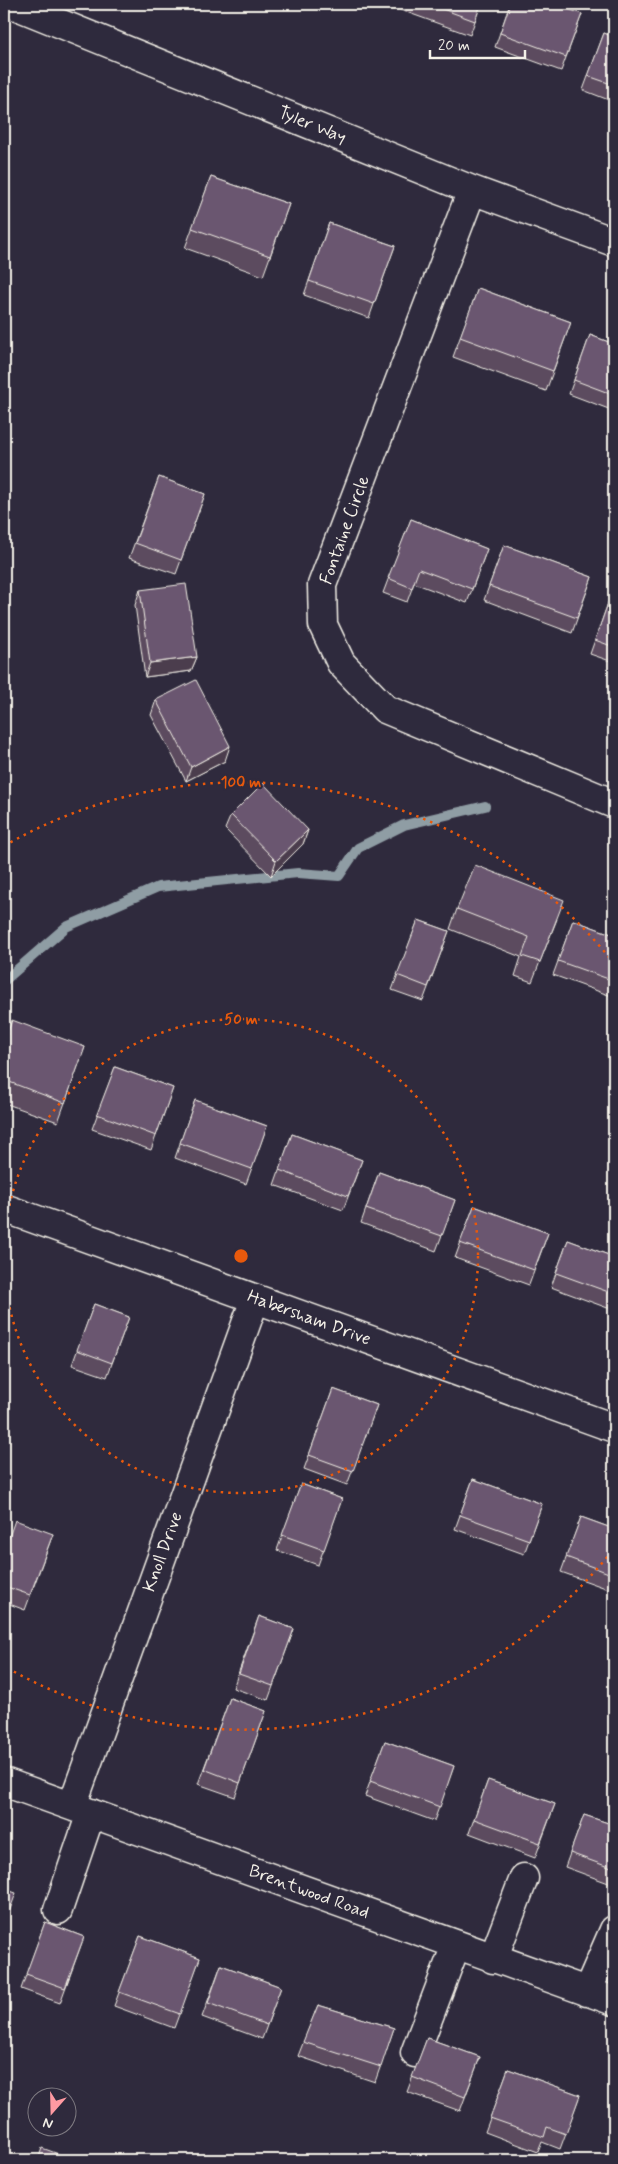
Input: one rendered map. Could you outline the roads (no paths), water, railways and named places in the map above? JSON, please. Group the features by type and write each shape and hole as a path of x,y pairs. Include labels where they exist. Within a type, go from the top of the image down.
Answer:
{"street":[{"name":"Tyler Way","path":"12,4 472,190 614,242"},
{"name":"Fontaine Circle","path":"472,190 322,585 323,625 341,663 385,709 614,804"},
{"name":"Habersham Drive","path":"4,1208 614,1428"},
{"name":"Knoll Drive","path":"58,1910 81,1810 254,1299"},
{"name":"Brentwood Road","path":"4,1782 614,2001"},
{"path":"493,1959 524,1878"},
{"path":"587,1992 614,1930"},
{"path":"415,2053 456,1945"}],"waterway":[{"path":"4,981 66,927 158,887 298,873 339,876 358,848 404,825 485,806"}]}
